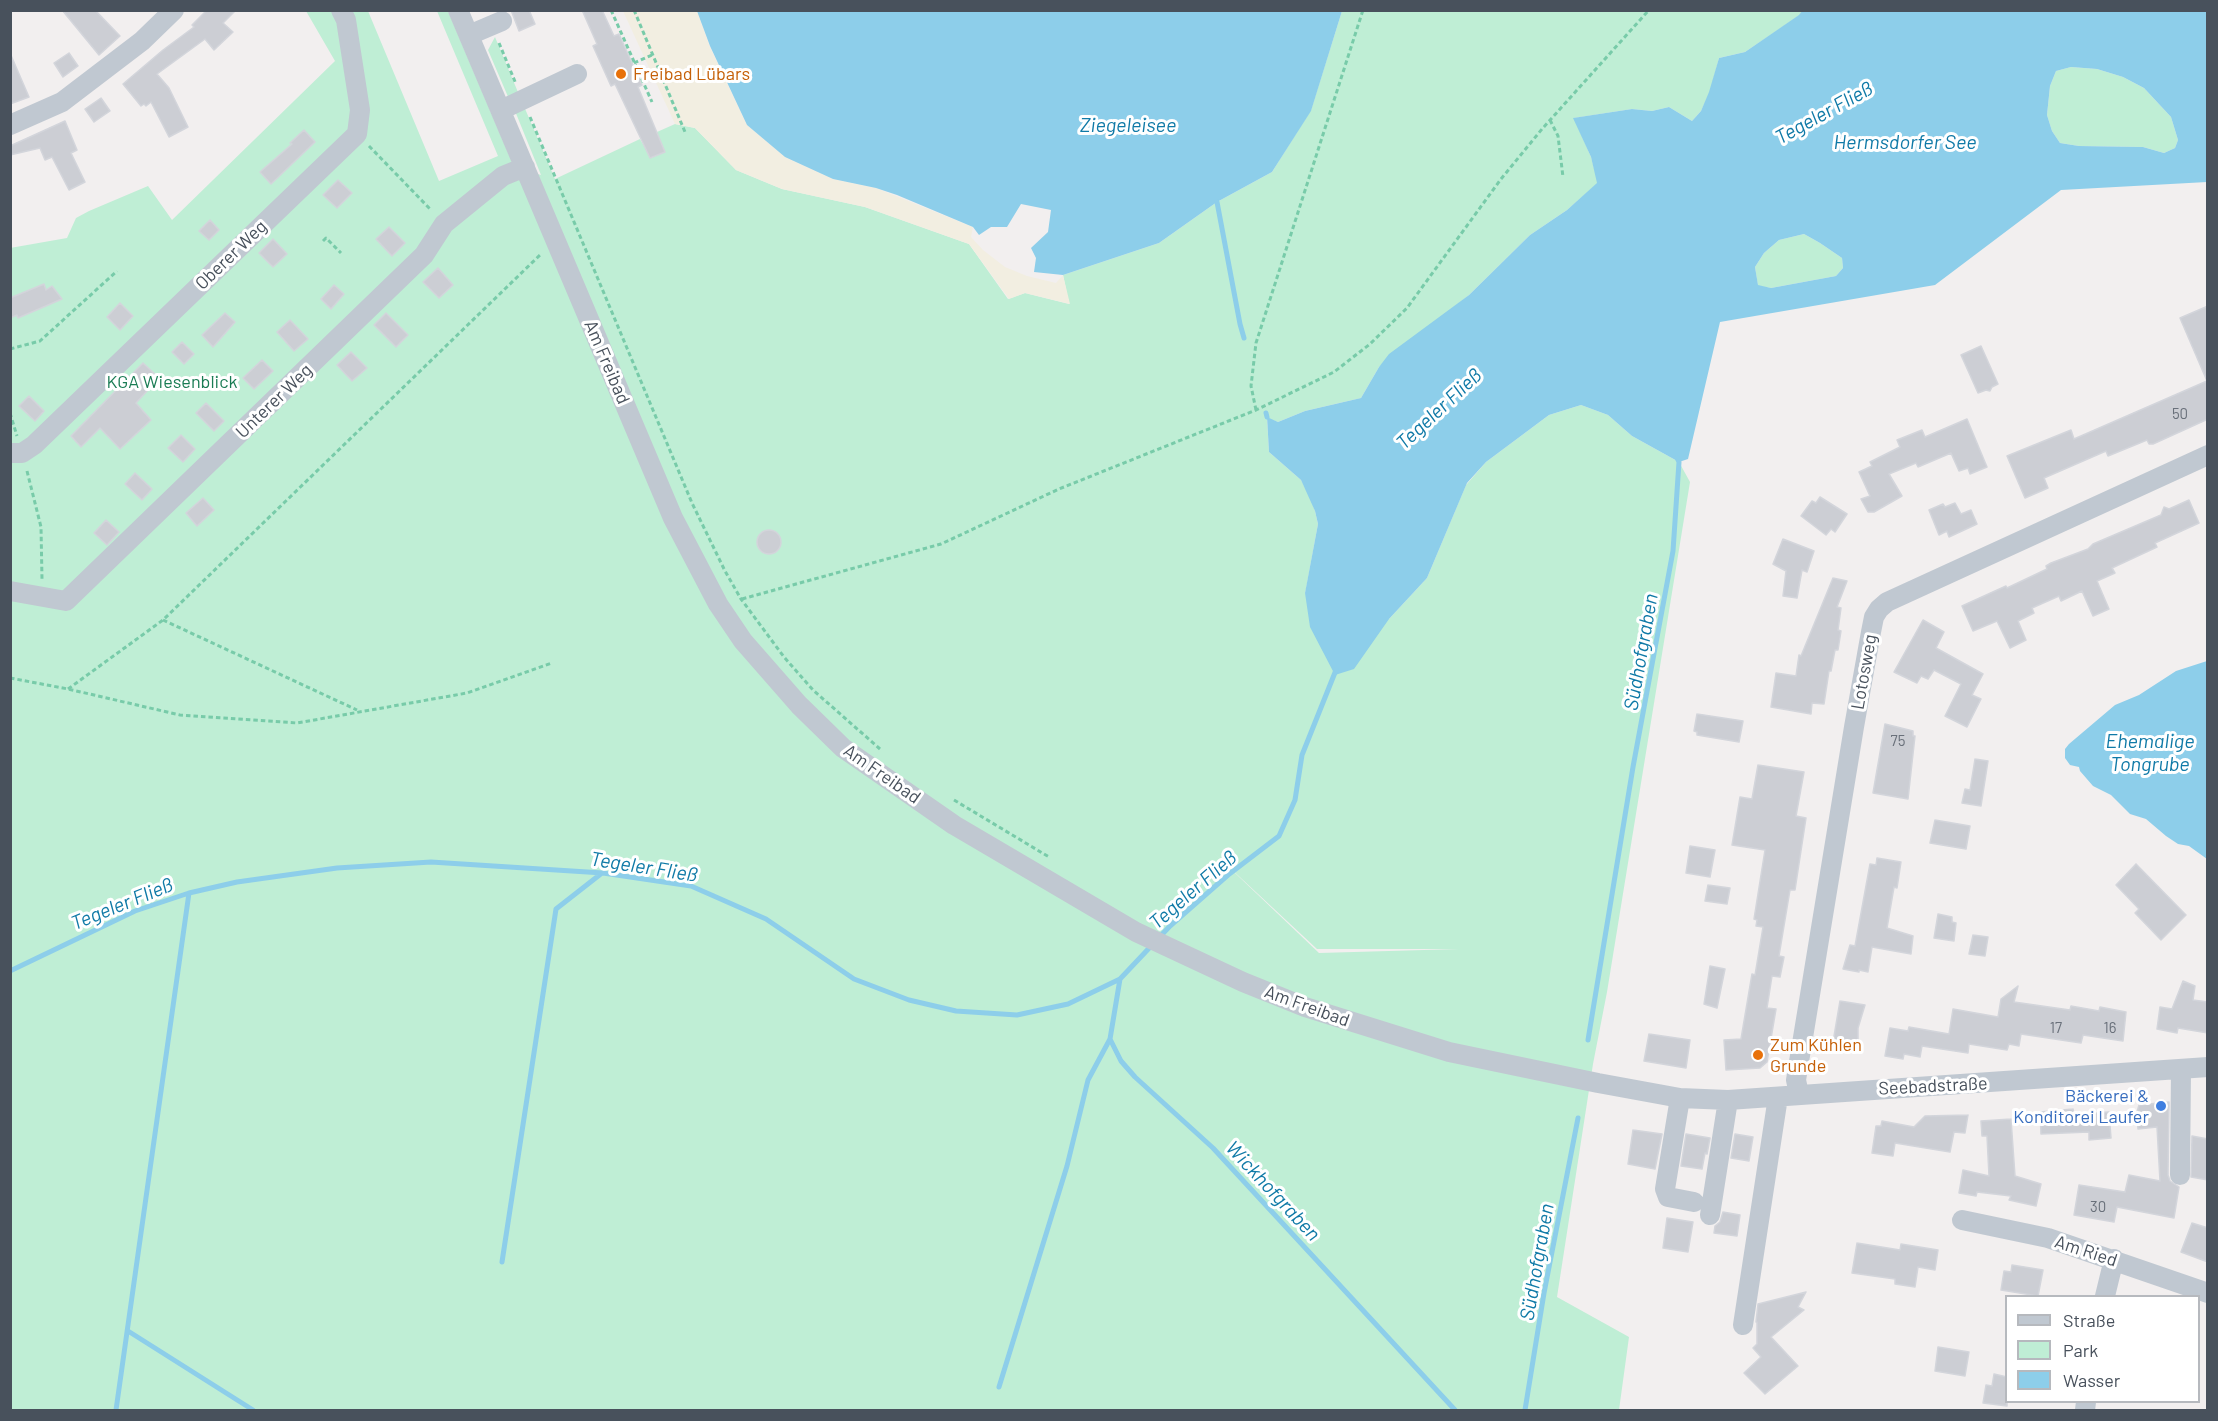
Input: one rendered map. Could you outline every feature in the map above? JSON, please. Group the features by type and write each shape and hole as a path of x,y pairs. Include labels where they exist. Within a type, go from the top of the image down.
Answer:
{"street":[{"path":"10,125 62,102 142,41 174,10"},
{"path":"341,10 346,20 360,110 357,134"},
{"name":"Am Freibad","path":"458,10 673,518 718,604 743,641 799,705 843,748 954,825 1136,932 1243,982 1305,1007 1449,1052 1688,1099"},
{"path":"469,35 502,21"},
{"path":"501,110 577,74"},
{"name":"Oberer Weg","path":"16,453 43,437 357,134"},
{"name":"Unterer Weg","path":"10,591 66,601 400,279 424,255 444,224 503,176 525,167"},
{"name":"Lotosweg","path":"1799,1094 1796,1080 1852,739 1871,632 1879,609 1887,602 2208,455"},
{"name":"Seebadstraße","path":"1688,1099 1728,1100 1778,1097 2208,1067"},
{"path":"2181,1069 2181,1174"},
{"path":"1743,1325 1778,1097"},
{"path":"1688,1099 1665,1189 1668,1197 1694,1202"},
{"path":"1710,1215 1728,1100"},
{"name":"Am Ried","path":"1962,1220 2048,1238 2208,1293"},
{"path":"2104,1295 2114,1259"}],"path":[{"path":"611,10 652,102"},
{"path":"634,10 685,132"},
{"path":"1256,410 1251,386 1256,343 1364,10"},
{"path":"741,599 941,544 1059,489 1256,410 1334,372 1370,344 1407,308 1501,179 1550,120 1649,10"},
{"path":"634,63 653,54"},
{"path":"1550,120 1558,136 1563,177"},
{"path":"357,134 444,224"},
{"path":"575,222 692,503 741,599 784,657 813,690 884,752"},
{"path":"323,241 326,238 341,253"},
{"path":"68,689 163,620 556,240"},
{"path":"10,349 40,341 117,272"},
{"path":"10,413 16,453 41,527 42,572 39,596"},
{"path":"163,620 359,711"},
{"path":"10,678 180,715 297,723 467,693 552,663"},
{"path":"946,796 1053,860"}],"green space":[{"name":"KGA Wiesenblick","path":"306,11 368,11 439,181 498,156 437,11 448,11 514,167 541,175 515,111 523,104 555,179 640,139 651,158 665,152 657,132 675,124 695,128 736,170 782,189 865,207 969,244 1008,299 1025,293 1069,304 1063,275 1159,243 1217,202 1272,172 1311,110 1342,11 1802,11 1800,15 1745,52 1719,58 1710,92 1701,111 1692,121 1669,107 1652,111 1632,109 1574,118 1591,157 1598,183 1567,210 1530,235 1469,295 1379,367 1361,398 1305,411 1278,422 1267,418 1269,452 1301,480 1311,499 1318,524 1305,594 1389,619 1427,578 1466,485 1486,462 1549,415 1581,405 1608,415 1632,436 1679,462 1690,482 1607,992 1593,1064 1557,1297 1629,1337 1619,1410 11,1410 10,248 67,238 76,218 148,186 172,220 335,61","holes":["1214,853 1317,949 1459,949 1319,953"]},
{"path":"495,37 520,97 509,99 488,50"},
{"path":"2071,67 2097,69 2123,77 2144,88 2171,117 2178,140 2175,148 2164,153 2143,147 2079,146 2060,143 2052,131 2047,115 2050,86 2056,71"},
{"path":"1804,234 1842,258 1843,268 1836,276 1771,288 1758,286 1755,267 1764,253 1779,240"}],"sand":[{"path":"623,11 697,11 710,47 747,125 785,157 833,179 876,188 973,227 971,237 983,250 1005,267 1027,276 1056,283 1063,275 1070,304 1025,293 1009,299 969,244 865,207 782,189 736,170 695,128 675,124"}],"water":[{"name":"Ziegeleisee","path":"697,10 1342,11 1311,111 1272,172 1217,202 1159,243 1063,275 1034,272 1036,258 1031,248 1048,232 1051,210 1021,204 1007,227 991,227 979,235 973,227 897,195 833,179 785,157 747,125 710,46"},
{"name":"Hermsdorfer See","path":"1802,11 2207,11 2207,182 2061,190 1935,285 1720,322 1688,459 1679,462 1632,436 1608,415 1581,405 1549,415 1486,462 1467,483 1427,578 1389,619 1354,669 1335,675 1310,627 1305,593 1318,524 1315,511 1301,480 1269,452 1267,417 1278,422 1305,411 1361,398 1389,354 1469,295 1530,235 1567,210 1597,183 1591,157 1573,118 1632,109 1652,111 1669,107 1692,121 1701,111 1719,58 1745,52","holes":["2071,67 2097,69 2123,77 2144,88 2171,117 2178,140 2175,148 2164,153 2143,147 2079,146 2060,143 2052,131 2047,115 2050,86 2056,71","1804,234 1842,258 1843,268 1836,276 1771,288 1758,285 1755,267 1764,253 1779,240"]},
{"name":"Ehemalige Tongrube","path":"2208,661 2207,859 2189,846 2178,844 2146,819 2130,814 2111,795 2093,786 2079,767 2070,765 2065,758 2065,749 2115,705 2139,695 2176,671"}],"building":[{"path":"62,10 95,10 120,36 99,55"},
{"path":"207,10 236,10 223,23 233,32 214,50 205,39 157,74 169,88 188,127 169,137 151,102 146,106 144,104 141,106 123,84 194,27 192,25"},
{"path":"511,10 529,10 535,24 519,31"},
{"name":"Freibad Lübars","path":"582,10 602,10 614,36 619,34 642,85 638,87 665,152 650,158 615,84 611,86 593,46 597,44"},
{"path":"10,53 29,97 10,104"},
{"path":"69,53 78,66 63,77 54,63"},
{"path":"101,98 110,111 94,122 85,109"},
{"path":"65,121 77,150 71,153 85,182 69,190 52,157 45,160 40,148 10,155 10,146"},
{"path":"304,130 315,142 271,184 260,172 292,144 290,143"},
{"path":"338,180 352,193 337,208 323,195"},
{"path":"210,220 219,230 209,240 199,231"},
{"path":"389,227 405,243 392,256 376,239"},
{"path":"273,239 287,254 273,267 259,253"},
{"path":"438,268 453,285 439,298 423,282"},
{"path":"44,284 46,290 52,286 62,299 18,318 17,315 10,318 10,298"},
{"path":"334,285 344,294 331,309 321,299"},
{"path":"120,303 133,316 120,330 107,317"},
{"path":"2208,306 2208,419 2153,444 2149,444 2147,440 2108,456 2106,451 2044,478 2048,488 2025,498 2007,456 2071,430 2074,439 2207,381 2180,318"},
{"path":"225,313 235,322 213,347 202,335"},
{"path":"386,313 408,335 396,347 374,325"},
{"path":"290,320 308,339 294,351 277,332"},
{"path":"182,342 194,354 184,364 172,352"},
{"path":"1981,346 1998,384 1990,391 1978,393 1961,355"},
{"path":"351,352 367,368 352,381 337,365"},
{"path":"262,360 273,371 254,389 243,378"},
{"path":"143,363 159,378 136,403 151,420 120,449 100,428 81,447 71,436"},
{"path":"29,396 44,411 35,421 19,406"},
{"path":"206,403 224,421 214,431 196,413"},
{"path":"1967,419 1987,467 1970,474 1968,468 1959,471 1951,453 1918,467 1916,463 1889,474 1902,496 1874,512 1868,512 1861,499 1870,496 1859,472 1872,466 1870,462 1900,447 1897,440 1922,430 1925,437"},
{"path":"181,435 195,449 183,462 168,448"},
{"path":"135,473 152,489 142,500 125,484"},
{"path":"1820,497 1847,514 1835,532 1831,529 1826,535 1801,516 1812,501 1816,503"},
{"path":"203,498 214,510 197,526 186,513"},
{"path":"2189,500 2199,523 2155,543 2157,547 2112,568 2115,573 2097,581 2109,609 2093,616 2082,591 2061,601 2059,596 2032,608 2034,613 2018,621 2026,640 2010,648 1997,621 1973,631 1962,606 2006,586 2007,588 2047,569 2046,566 2051,563 2088,549 2093,544 2161,515 2164,507 2169,509"},
{"path":"1955,503 1961,514 1971,510 1977,524 1949,537 1947,531 1939,535 1929,510 1943,504 1945,507"},
{"path":"106,520 119,532 107,545 94,533"},
{"path":"769,530 774,531 780,537 780,547 774,553 769,554 764,553 758,547 757,542 758,537 764,531"},
{"path":"1783,539 1814,551 1807,572 1802,570 1797,598 1783,596 1786,571 1773,564"},
{"path":"1833,578 1847,581 1837,607 1841,608 1838,630 1841,631 1838,650 1835,650 1831,671 1829,671 1824,704 1812,703 1811,714 1771,707 1776,673 1796,676 1799,655 1801,656"},
{"path":"1923,620 1944,632 1936,648 1983,674 1972,695 1981,699 1967,727 1945,716 1961,684 1934,670 1928,679 1921,676 1917,683 1894,672"},
{"path":"1697,714 1743,721 1739,742 1697,735 1694,731"},
{"path":"1885,724 1913,731 1913,736 1915,736 1908,799 1873,793"},
{"path":"1975,759 1988,761 1981,806 1962,803 1965,789 1970,790"},
{"path":"1758,765 1804,772 1796,816 1806,818 1795,890 1790,890 1779,956 1784,957 1780,977 1772,976 1767,1008 1776,1009 1767,1062 1760,1068 1726,1070 1724,1040 1741,1039 1763,927 1756,926 1757,920 1754,919 1765,850 1732,845 1740,797 1752,799"},
{"path":"1935,820 1970,826 1966,849 1930,843"},
{"path":"1690,846 1715,850 1710,877 1686,873"},
{"path":"1877,858 1901,862 1887,928 1913,936 1911,954 1872,947 1868,972 1843,969 1850,945 1855,946 1870,864 1876,865"},
{"path":"2136,864 2186,915 2161,940 2135,913 2139,909 2116,885"},
{"path":"1708,885 1730,888 1727,904 1705,901"},
{"path":"1938,914 1952,917 1952,922 1956,923 1954,941 1934,938"},
{"path":"1973,935 1988,937 1985,956 1969,954"},
{"path":"1710,966 1725,969 1717,1008 1704,1004"},
{"path":"2183,981 2195,986 2193,1000 2208,1002 2208,1033 2178,1028 2177,1033 2157,1029 2160,1007 2172,1009"},
{"path":"2018,986 2014,1002 2070,1010 2071,1006 2099,1011 2100,1007 2126,1012 2123,1041 2083,1035 2081,1043 2021,1034 2019,1046 2009,1044 2007,1050 1969,1044 1968,1053 1922,1046 1920,1057 1904,1054 1903,1059 1885,1056 1890,1028 1908,1031 1909,1027 1949,1034 1953,1009 1998,1017 2001,999"},
{"path":"1840,1001 1865,1005 1858,1028 1858,1049 1853,1052 1832,1048"},
{"path":"1649,1034 1690,1040 1686,1068 1644,1061"},
{"path":"2169,1102 2168,1175 2170,1181 2179,1187 2174,1218 2117,1207 2114,1222 2074,1215 2079,1185 2125,1192 2129,1175 2160,1181 2157,1127 2138,1129 2137,1112 2139,1105"},
{"path":"2073,1109 2074,1114 2109,1112 2111,1138 2089,1140 2089,1132 2041,1134 2040,1112"},
{"path":"1968,1115 1965,1133 1954,1132 1950,1152 1895,1143 1893,1156 1872,1153 1876,1126 1881,1126 1882,1121 1914,1127 1925,1116"},
{"path":"2011,1119 2015,1176 2041,1184 2036,1206 2009,1200 2011,1196 1977,1192 1976,1196 1959,1193 1963,1170 1989,1176 1987,1136 1982,1136 1981,1121"},
{"path":"1633,1130 1662,1134 1655,1169 1628,1164"},
{"path":"1686,1134 1710,1138 1702,1169 1681,1166"},
{"path":"1735,1134 1753,1137 1749,1161 1731,1158"},
{"path":"2192,1136 2208,1139 2208,1180 2191,1177"},
{"path":"1723,1212 1740,1215 1737,1236 1714,1233 1715,1226 1720,1222"},
{"path":"1667,1218 1693,1222 1688,1252 1663,1248"},
{"path":"2192,1223 2208,1228 2208,1262 2181,1252"},
{"path":"1857,1243 1900,1250 1901,1244 1938,1250 1935,1270 1918,1267 1915,1287 1895,1284 1895,1279 1852,1273"},
{"path":"2012,1265 2043,1270 2038,1295 2001,1290 2004,1271 2011,1272"},
{"path":"1806,1292 1798,1307 1804,1310 1771,1337 1798,1366 1765,1394 1744,1373 1761,1357 1753,1348 1757,1344 1758,1304"},
{"path":"1938,1347 1969,1352 1965,1376 1935,1371"},
{"path":"1994,1374 2005,1377 2007,1406 1983,1403 1986,1385 1992,1386"}],"waterway":[{"path":"1217,202 1244,338"},
{"path":"1266,413 1267,417"},
{"name":"Südhofgraben","path":"1588,1040 1633,767 1673,551 1679,462 1677,458"},
{"name":"Tegeler Fließ","path":"10,971 135,911 189,893 237,882 337,868 431,862 603,873 691,886 766,919 854,979 909,1000 956,1011 1017,1015 1068,1004 1120,979 1170,926 1228,875 1279,836 1295,800 1302,755 1336,670"},
{"path":"502,1262 556,909 602,873"},
{"path":"116,1410 189,893"},
{"name":"Wickhofgraben","path":"1120,979 1110,1039 1121,1061 1135,1077 1213,1148 1455,1410"},
{"path":"999,1387 1067,1166 1088,1080 1110,1039"},
{"name":"Südhofgraben","path":"1525,1410 1544,1293 1578,1118"},
{"path":"128,1331 253,1410"}],"place":[{"name":"Freibad Lübars","path":"621,74"},
{"name":"Zum Kühlen Grunde","path":"1758,1055"},
{"name":"Bäckerei & Konditorei Laufer","path":"2161,1106"}]}
